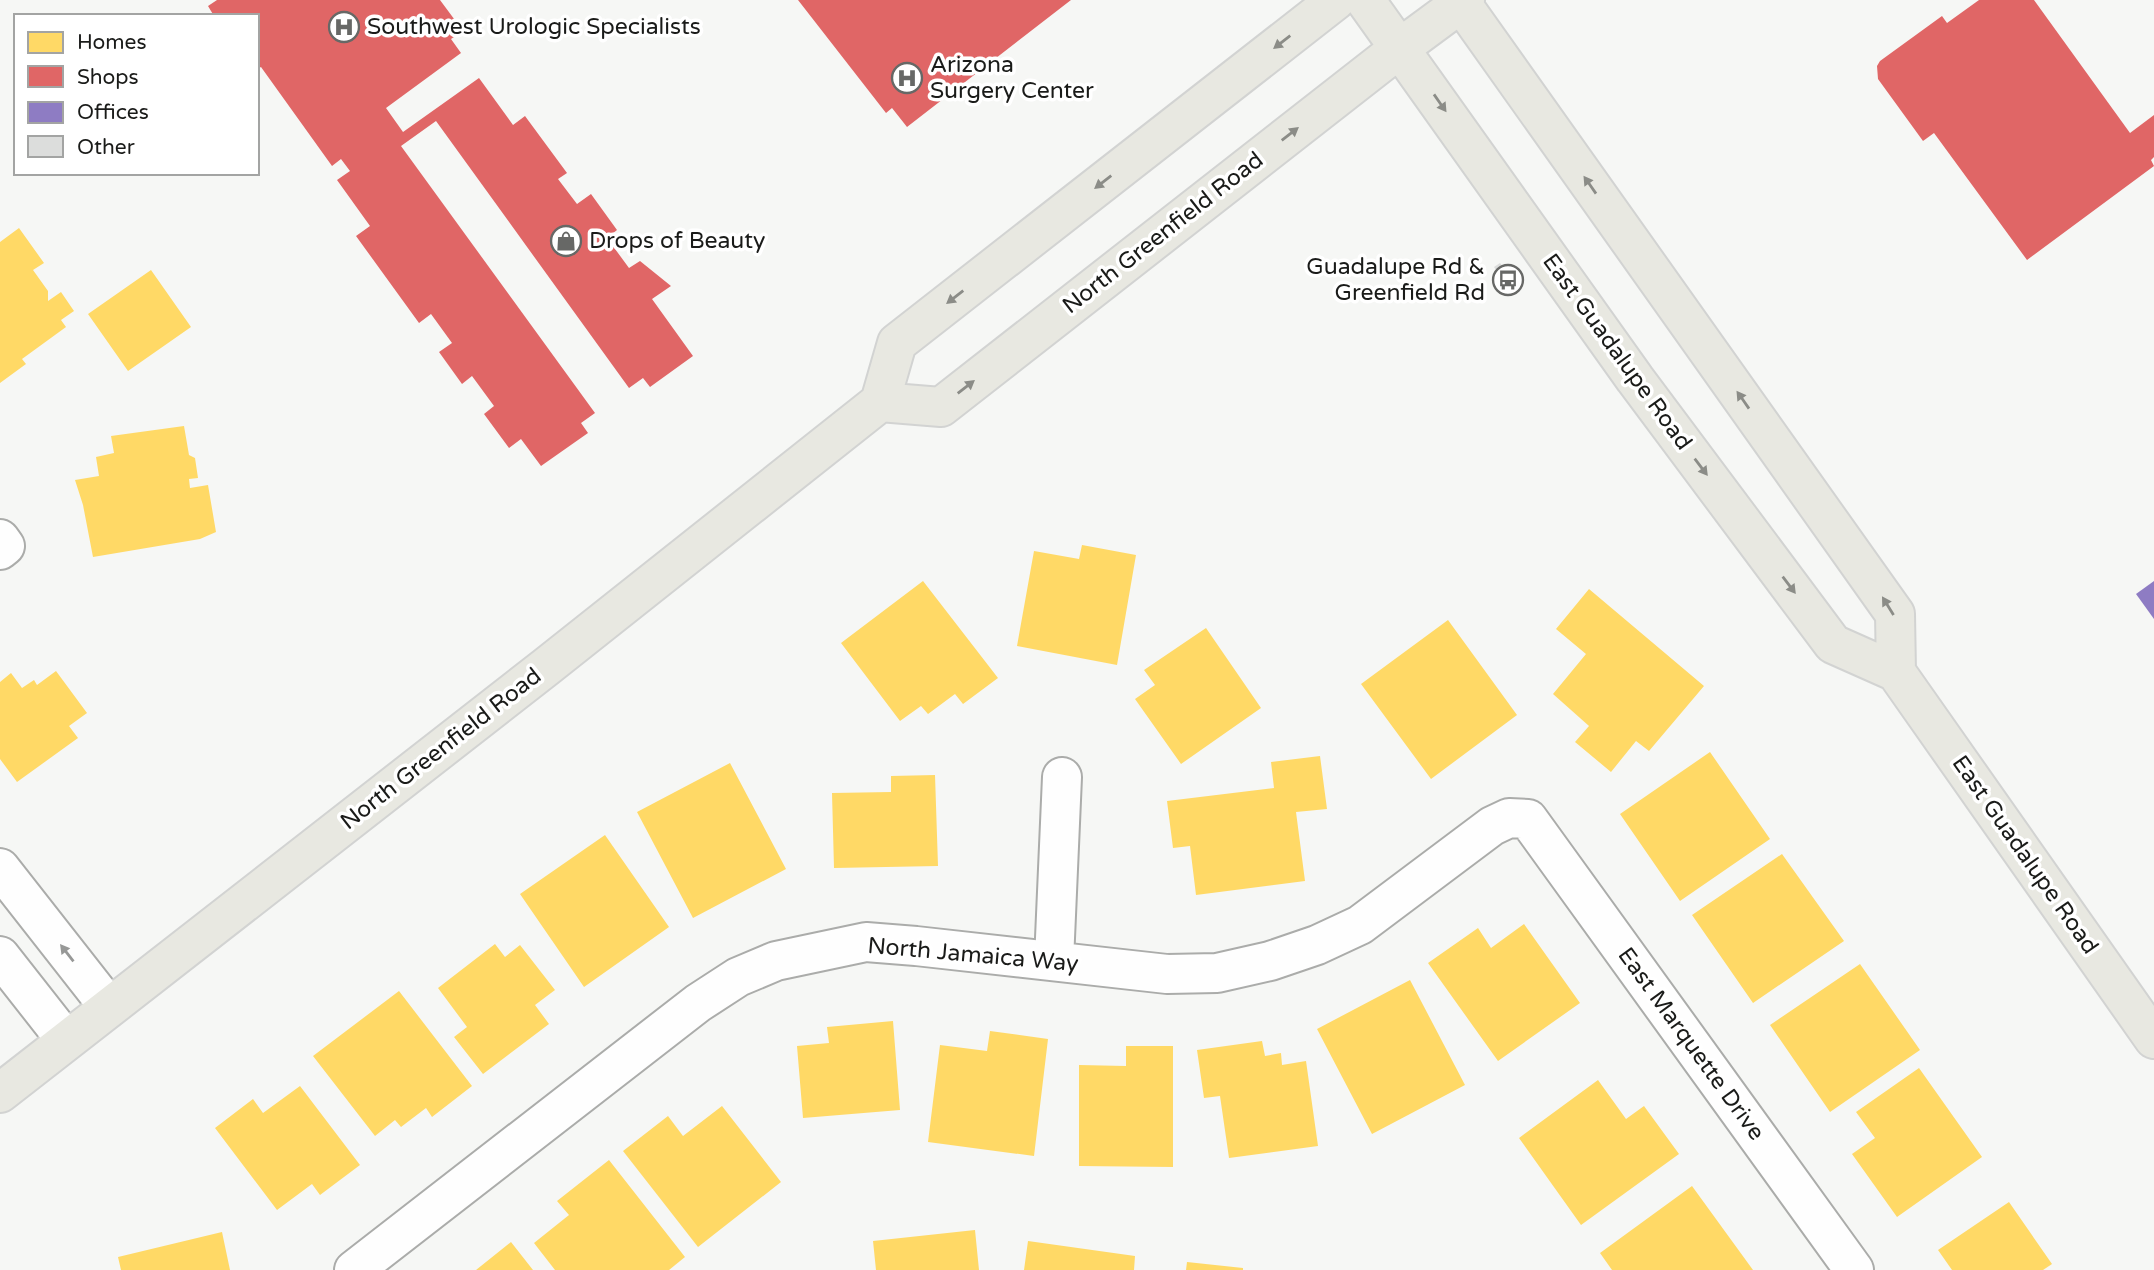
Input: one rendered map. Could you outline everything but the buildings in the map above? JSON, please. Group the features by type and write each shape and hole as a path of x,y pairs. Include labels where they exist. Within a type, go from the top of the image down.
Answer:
{"main road":[{"path":"880,402 897,343 1336,0"},
{"name":"East Guadalupe Road","path":"1365,0 1635,379 1833,645 1896,672 2154,1039"},
{"path":"1455,6 1895,614 1896,672"},
{"name":"North Greenfield Road","path":"0,1093 513,693 880,402 941,407 1455,6"}],"street":[{"path":"1054,961 1062,777"},
{"name":"North Jamaica Way","path":"354,1270 698,1003 738,977 776,961 824,949 866,943 916,946 1167,974 1217,973 1270,961 1317,945 1360,925 1492,826 1509,818 1528,819"},
{"name":"East Marquette Drive","path":"1528,819 1854,1270"},
{"path":"0,868 109,1007"},
{"path":"0,956 66,1040"}],"place":[{"name":"Southwest Urologic Specialists","path":"344,27"},
{"name":"Arizona Surgery Center","path":"907,78"},
{"name":"Drops of Beauty","path":"566,241"},
{"name":"Guadalupe Rd & Greenfield Rd","path":"1508,280"}]}
